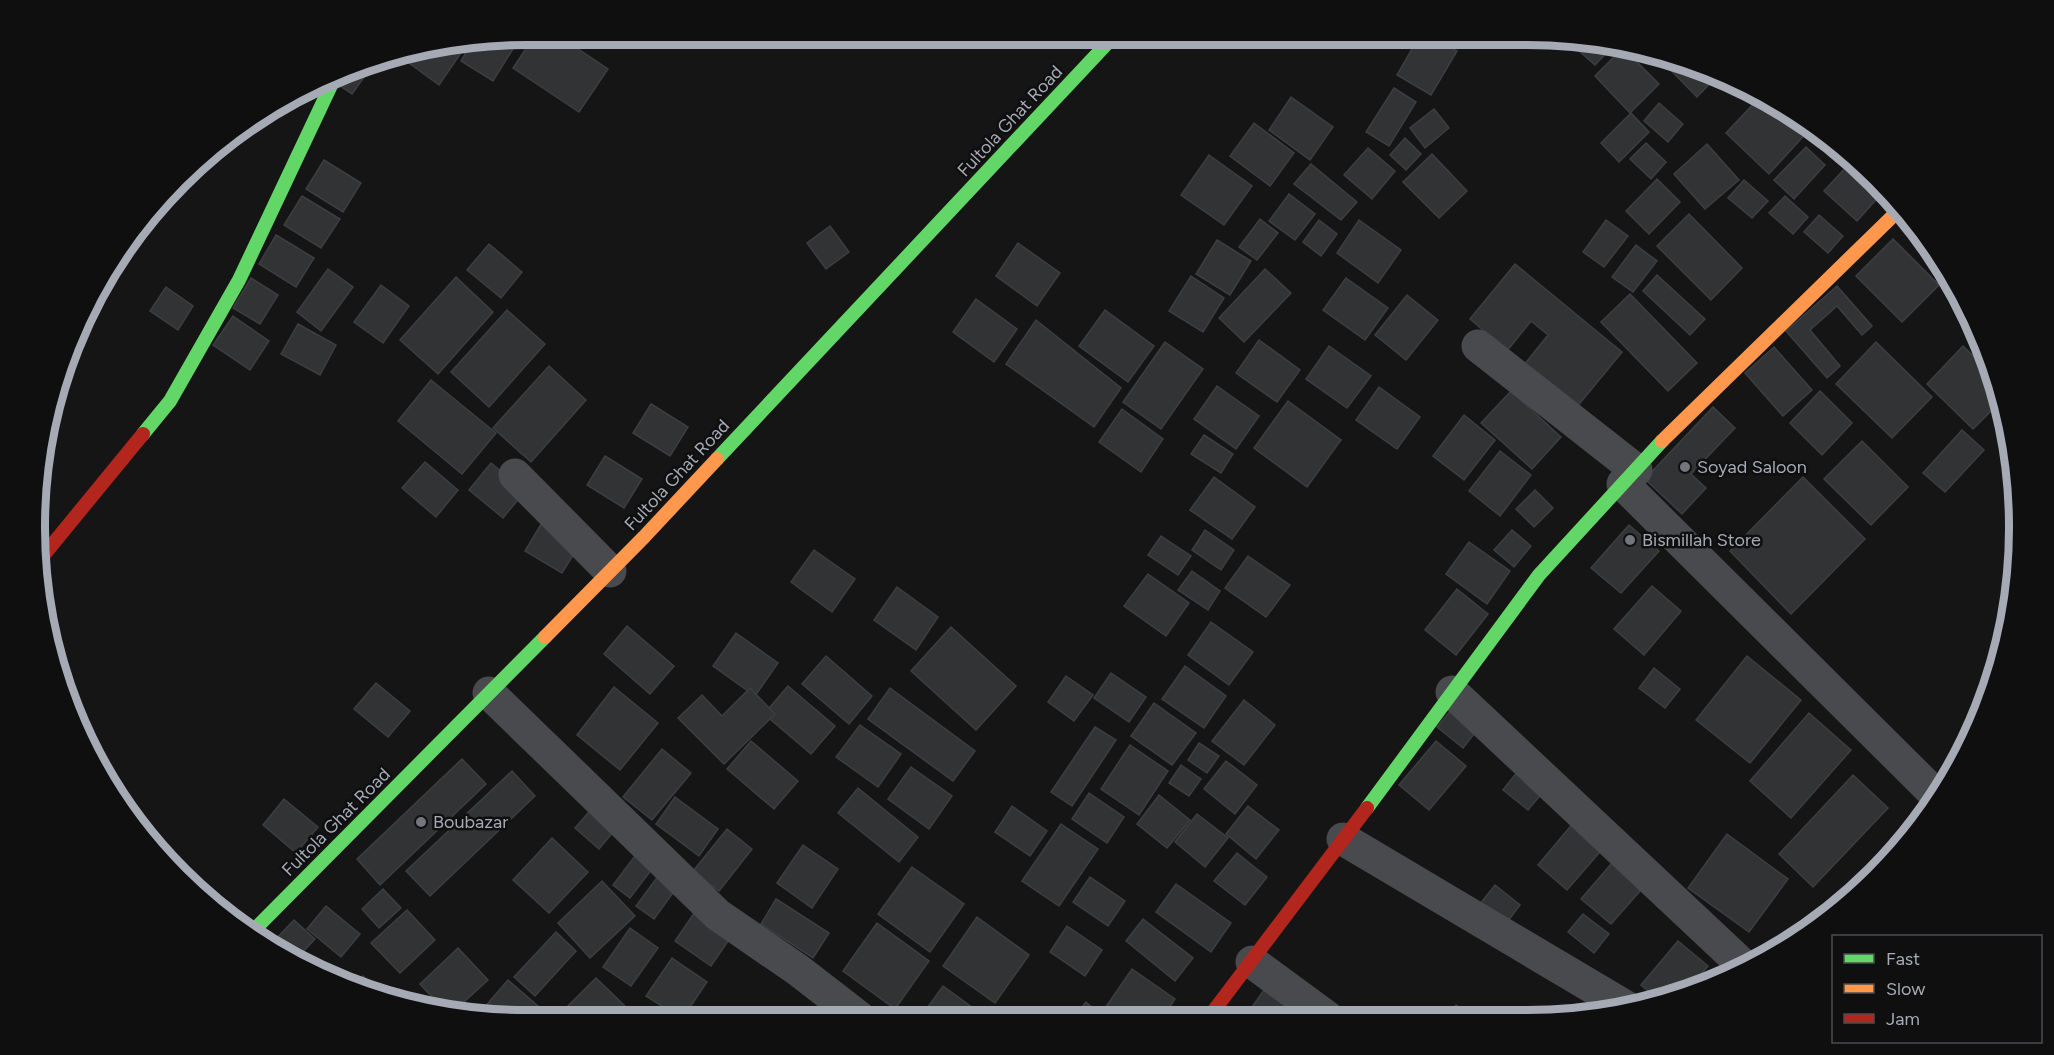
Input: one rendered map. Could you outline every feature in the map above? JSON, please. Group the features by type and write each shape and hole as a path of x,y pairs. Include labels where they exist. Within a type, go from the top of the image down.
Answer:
{"street":[{"name":"Fultola Ghat Road","path":"257,927 610,571 1106,45"},
{"path":"46,552 170,401 239,280 330,88"},
{"path":"1214,1010 1539,576 1680,422 1894,215"},
{"path":"1478,346 1630,477 1931,790"},
{"path":"515,475 610,571"},
{"path":"1452,692 1738,961"},
{"path":"489,693 718,915 798,970 850,1010"},
{"path":"1343,839 1617,1002"},
{"path":"1252,962 1317,1010"}],"building":[{"path":"515,45 493,81 461,61 468,49"},
{"path":"528,45 572,45 608,69 579,112 513,68"},
{"path":"1414,45 1446,45 1457,51 1431,95 1397,75"},
{"path":"1575,48 1607,52 1595,65"},
{"path":"463,49 439,85 406,60"},
{"path":"1618,53 1631,56 1659,84 1630,113 1595,76"},
{"path":"1667,66 1711,82 1697,97"},
{"path":"367,73 352,94 338,84"},
{"path":"1394,88 1416,102 1389,146 1366,132"},
{"path":"1291,97 1333,127 1310,160 1269,130"},
{"path":"1659,103 1683,124 1668,142 1644,121"},
{"path":"1755,103 1806,134 1769,174 1726,133"},
{"path":"1434,109 1449,128 1425,148 1410,128"},
{"path":"1631,113 1649,132 1619,162 1601,143"},
{"path":"1254,123 1294,153 1270,186 1230,156"},
{"path":"1405,138 1421,154 1406,170 1390,155"},
{"path":"1646,143 1666,162 1651,179 1630,159"},
{"path":"1707,144 1739,180 1705,209 1674,174"},
{"path":"1806,147 1825,165 1794,199 1774,180"},
{"path":"1368,148 1395,171 1372,199 1344,175"},
{"path":"1432,154 1467,191 1439,218 1403,182"},
{"path":"1209,155 1252,186 1224,225 1181,195"},
{"path":"324,160 361,183 343,212 306,189"},
{"path":"1311,164 1357,202 1341,220 1294,184"},
{"path":"1847,167 1878,197 1857,221 1824,191"},
{"path":"1657,179 1680,202 1649,234 1626,211"},
{"path":"1744,180 1768,201 1752,218 1728,198"},
{"path":"1289,194 1315,214 1295,240 1269,221"},
{"path":"302,196 340,219 321,248 284,225"},
{"path":"1785,196 1808,217 1793,234 1769,213"},
{"path":"1689,214 1742,268 1711,300 1657,246"},
{"path":"1819,215 1843,236 1828,253 1804,232"},
{"path":"1260,219 1278,233 1257,260 1239,247"},
{"path":"1319,220 1337,234 1321,256 1303,242"},
{"path":"1359,220 1401,250 1378,283 1337,253"},
{"path":"1606,220 1628,236 1604,267 1583,252"},
{"path":"830,226 849,252 826,269 807,243"},
{"path":"276,235 314,258 296,287 259,264"},
{"path":"1893,239 1939,285 1902,322 1856,276"},
{"path":"1217,240 1251,261 1230,295 1196,274"},
{"path":"1018,243 1060,273 1037,306 996,276"},
{"path":"489,244 522,272 501,298 467,270"},
{"path":"1636,245 1657,261 1633,292 1612,277"},
{"path":"1515,264 1622,352 1576,408 1524,365 1548,335 1531,321 1507,351 1470,319"},
{"path":"328,269 353,287 321,331 297,312"},
{"path":"1265,269 1291,293 1244,342 1219,318"},
{"path":"1657,275 1705,319 1690,335 1643,291"},
{"path":"1191,276 1224,298 1203,332 1169,311"},
{"path":"456,277 493,312 438,374 400,340"},
{"path":"251,278 278,295 260,324 233,308"},
{"path":"1346,278 1388,308 1365,340 1323,310"},
{"path":"381,285 409,306 383,343 354,322"},
{"path":"1837,286 1872,326 1862,335 1837,306 1810,330 1840,366 1827,378 1786,331"},
{"path":"166,287 193,306 178,330 150,311"},
{"path":"1630,294 1697,363 1668,391 1601,322"},
{"path":"1407,295 1438,320 1406,360 1375,335"},
{"path":"976,299 1017,329 994,362 953,332"},
{"path":"507,310 545,344 489,407 451,372"},
{"path":"1105,310 1154,346 1128,382 1079,346"},
{"path":"233,316 269,341 250,370 213,345"},
{"path":"1036,320 1121,388 1094,427 1006,364"},
{"path":"298,324 336,345 320,375 281,354"},
{"path":"1259,340 1300,370 1277,402 1236,373"},
{"path":"1165,342 1203,369 1161,429 1123,402"},
{"path":"1876,342 1932,397 1892,438 1836,384"},
{"path":"1329,346 1371,376 1347,408 1306,379"},
{"path":"1963,346 1979,362 1994,408 1973,429 1927,384"},
{"path":"1774,347 1812,390 1783,416 1745,373"},
{"path":"549,366 586,400 531,462 493,428"},
{"path":"431,380 496,433 462,474 398,421"},
{"path":"1217,386 1259,416 1236,449 1194,419"},
{"path":"1379,387 1420,417 1397,449 1356,420"},
{"path":"1511,391 1561,437 1532,469 1481,423"},
{"path":"1820,391 1852,423 1822,455 1790,423"},
{"path":"1288,401 1341,440 1307,487 1254,448"},
{"path":"651,404 688,427 670,456 633,433"},
{"path":"1713,407 1735,428 1691,474 1706,488 1682,514 1645,479"},
{"path":"1122,409 1163,439 1141,472 1099,442"},
{"path":"1464,415 1495,440 1464,480 1433,456"},
{"path":"1962,430 1984,450 1945,492 1923,473"},
{"path":"1204,435 1233,454 1221,473 1191,454"},
{"path":"1862,441 1908,487 1871,525 1824,479"},
{"path":"1500,451 1531,475 1500,516 1469,491"},
{"path":"605,456 642,479 624,508 587,485"},
{"path":"425,462 458,490 436,517 402,488"},
{"path":"491,463 525,491 503,518 469,490"},
{"path":"1214,477 1255,507 1232,539 1190,510"},
{"path":"1803,477 1865,539 1791,614 1730,551"},
{"path":"1535,490 1553,508 1534,527 1516,509"},
{"path":"543,521 580,544 562,573 525,551"},
{"path":"1629,525 1659,551 1621,593 1591,568"},
{"path":"1205,530 1234,550 1221,570 1192,550"},
{"path":"1512,530 1531,546 1514,567 1494,550"},
{"path":"1161,536 1191,556 1178,575 1148,555"},
{"path":"1469,542 1510,571 1487,604 1446,574"},
{"path":"814,550 855,579 832,612 791,582"},
{"path":"1248,556 1290,585 1266,617 1225,588"},
{"path":"1192,571 1220,591 1208,610 1178,590"},
{"path":"1148,574 1189,603 1166,636 1124,606"},
{"path":"1652,586 1681,611 1644,655 1614,629"},
{"path":"897,587 938,617 916,650 874,620"},
{"path":"1457,589 1488,614 1456,655 1425,630"},
{"path":"1211,622 1253,652 1229,685 1188,655"},
{"path":"627,626 674,666 650,694 604,654"},
{"path":"951,627 1016,686 976,730 911,671"},
{"path":"736,633 778,663 755,696 713,666"},
{"path":"826,656 872,696 849,724 802,684"},
{"path":"1747,656 1801,700 1750,763 1696,720"},
{"path":"1185,666 1226,696 1204,728 1162,699"},
{"path":"1654,668 1680,689 1665,708 1639,688"},
{"path":"1111,673 1146,697 1129,722 1094,698"},
{"path":"1066,676 1093,695 1074,721 1048,702"},
{"path":"376,683 410,711 388,737 354,709"},
{"path":"788,686 835,726 811,754 764,714"},
{"path":"614,687 658,723 620,770 577,735"},
{"path":"750,688 775,714 724,764 678,718 702,695 722,716"},
{"path":"890,688 975,751 953,781 868,719"},
{"path":"1244,700 1275,725 1244,765 1212,741"},
{"path":"1154,703 1196,733 1172,765 1131,736"},
{"path":"1452,709 1478,729 1463,748 1437,727"},
{"path":"1809,713 1851,750 1791,818 1750,781"},
{"path":"860,725 901,754 878,787 836,757"},
{"path":"1095,727 1116,740 1072,806 1051,792"},
{"path":"751,741 798,781 774,809 727,769"},
{"path":"1436,741 1466,766 1429,810 1399,785"},
{"path":"1199,743 1219,756 1207,773 1188,760"},
{"path":"1130,745 1168,771 1139,815 1101,789"},
{"path":"662,749 691,773 652,820 623,797"},
{"name":"Boubazar","path":"462,759 486,784 380,885 357,859"},
{"path":"1226,761 1257,785 1235,814 1204,789"},
{"path":"1181,765 1201,779 1189,796 1169,783"},
{"path":"911,767 952,796 929,829 888,799"},
{"path":"512,771 535,796 430,896 406,871"},
{"path":"1518,771 1543,792 1528,810 1503,790"},
{"path":"1853,775 1888,808 1813,887 1779,854"},
{"path":"858,788 918,837 899,862 838,813"},
{"path":"1089,793 1124,817 1107,843 1072,819"},
{"path":"1159,795 1190,820 1167,848 1137,824"},
{"path":"675,797 718,829 699,856 656,824"},
{"path":"284,799 318,827 296,853 263,825"},
{"path":"595,805 618,826 599,849 575,828"},
{"path":"1012,806 1047,831 1030,856 995,832"},
{"path":"1248,806 1279,830 1256,859 1226,834"},
{"path":"1197,814 1228,838 1205,867 1175,842"},
{"path":"1575,821 1605,846 1567,890 1538,865"},
{"path":"1061,824 1098,849 1059,906 1022,881"},
{"path":"727,829 752,849 719,891 693,871"},
{"path":"1727,834 1788,879 1749,932 1688,888"},
{"path":"552,838 588,872 549,913 513,880"},
{"path":"803,845 838,869 812,908 777,883"},
{"path":"641,848 658,861 630,898 613,885"},
{"path":"1237,853 1267,877 1245,905 1214,881"},
{"path":"1618,856 1648,882 1611,924 1581,899"},
{"path":"912,867 964,904 930,952 878,914"},
{"path":"664,868 681,882 654,919 636,906"},
{"path":"1090,877 1125,901 1108,926 1073,902"},
{"path":"602,881 635,916 590,958 558,923"},
{"path":"1176,884 1231,923 1211,952 1156,912"},
{"path":"1495,885 1520,905 1505,925 1480,904"},
{"path":"383,889 401,908 379,928 362,909"},
{"path":"776,899 829,933 813,958 761,924"},
{"path":"701,903 737,928 711,966 675,941"},
{"path":"326,906 360,934 341,957 307,929"},
{"path":"407,910 435,940 400,973 371,943"},
{"path":"1583,914 1609,934 1594,953 1568,932"},
{"path":"977,917 1029,955 995,1003 943,966"},
{"path":"1143,919 1193,958 1175,981 1126,941"},
{"path":"294,920 315,939 301,953 276,939"},
{"path":"877,923 929,961 895,1009 843,971"},
{"path":"1067,926 1102,950 1085,976 1050,952"},
{"path":"630,928 658,948 631,986 603,967"},
{"path":"556,932 576,951 535,996 514,977"},
{"path":"1678,941 1708,966 1698,978 1651,994 1641,985"},
{"path":"458,948 488,980 460,1005 436,1002 420,984"},
{"path":"672,958 707,982 688,1010 668,1010 646,996"},
{"path":"1132,969 1175,999 1168,1010 1104,1010"},
{"path":"363,976 372,984 360,979"},
{"path":"596,978 627,1008 625,1010 564,1010"},
{"path":"508,980 543,1010 496,1009 484,1008"},
{"path":"943,986 976,1010 926,1010"},
{"path":"1264,990 1293,1010 1250,1010"},
{"path":"1086,1002 1095,1010 1080,1010"},
{"path":"1456,1005 1462,1010 1452,1010"}],"traffic: fast":[{"path":"717,459 1106,45"},
{"path":"143,434 170,401 239,280 330,88"},
{"path":"1367,808 1539,575 1662,441"},
{"path":"257,927 545,637"}],"traffic: slow":[{"path":"1662,441 1894,215"},
{"path":"545,637 717,459"}],"traffic: jam":[{"path":"46,553 143,434"},
{"path":"1214,1010 1367,808"}],"place":[{"name":"Soyad Saloon","path":"1685,467"},
{"name":"Bismillah Store","path":"1630,540"},
{"name":"Boubazar","path":"421,822"}]}
